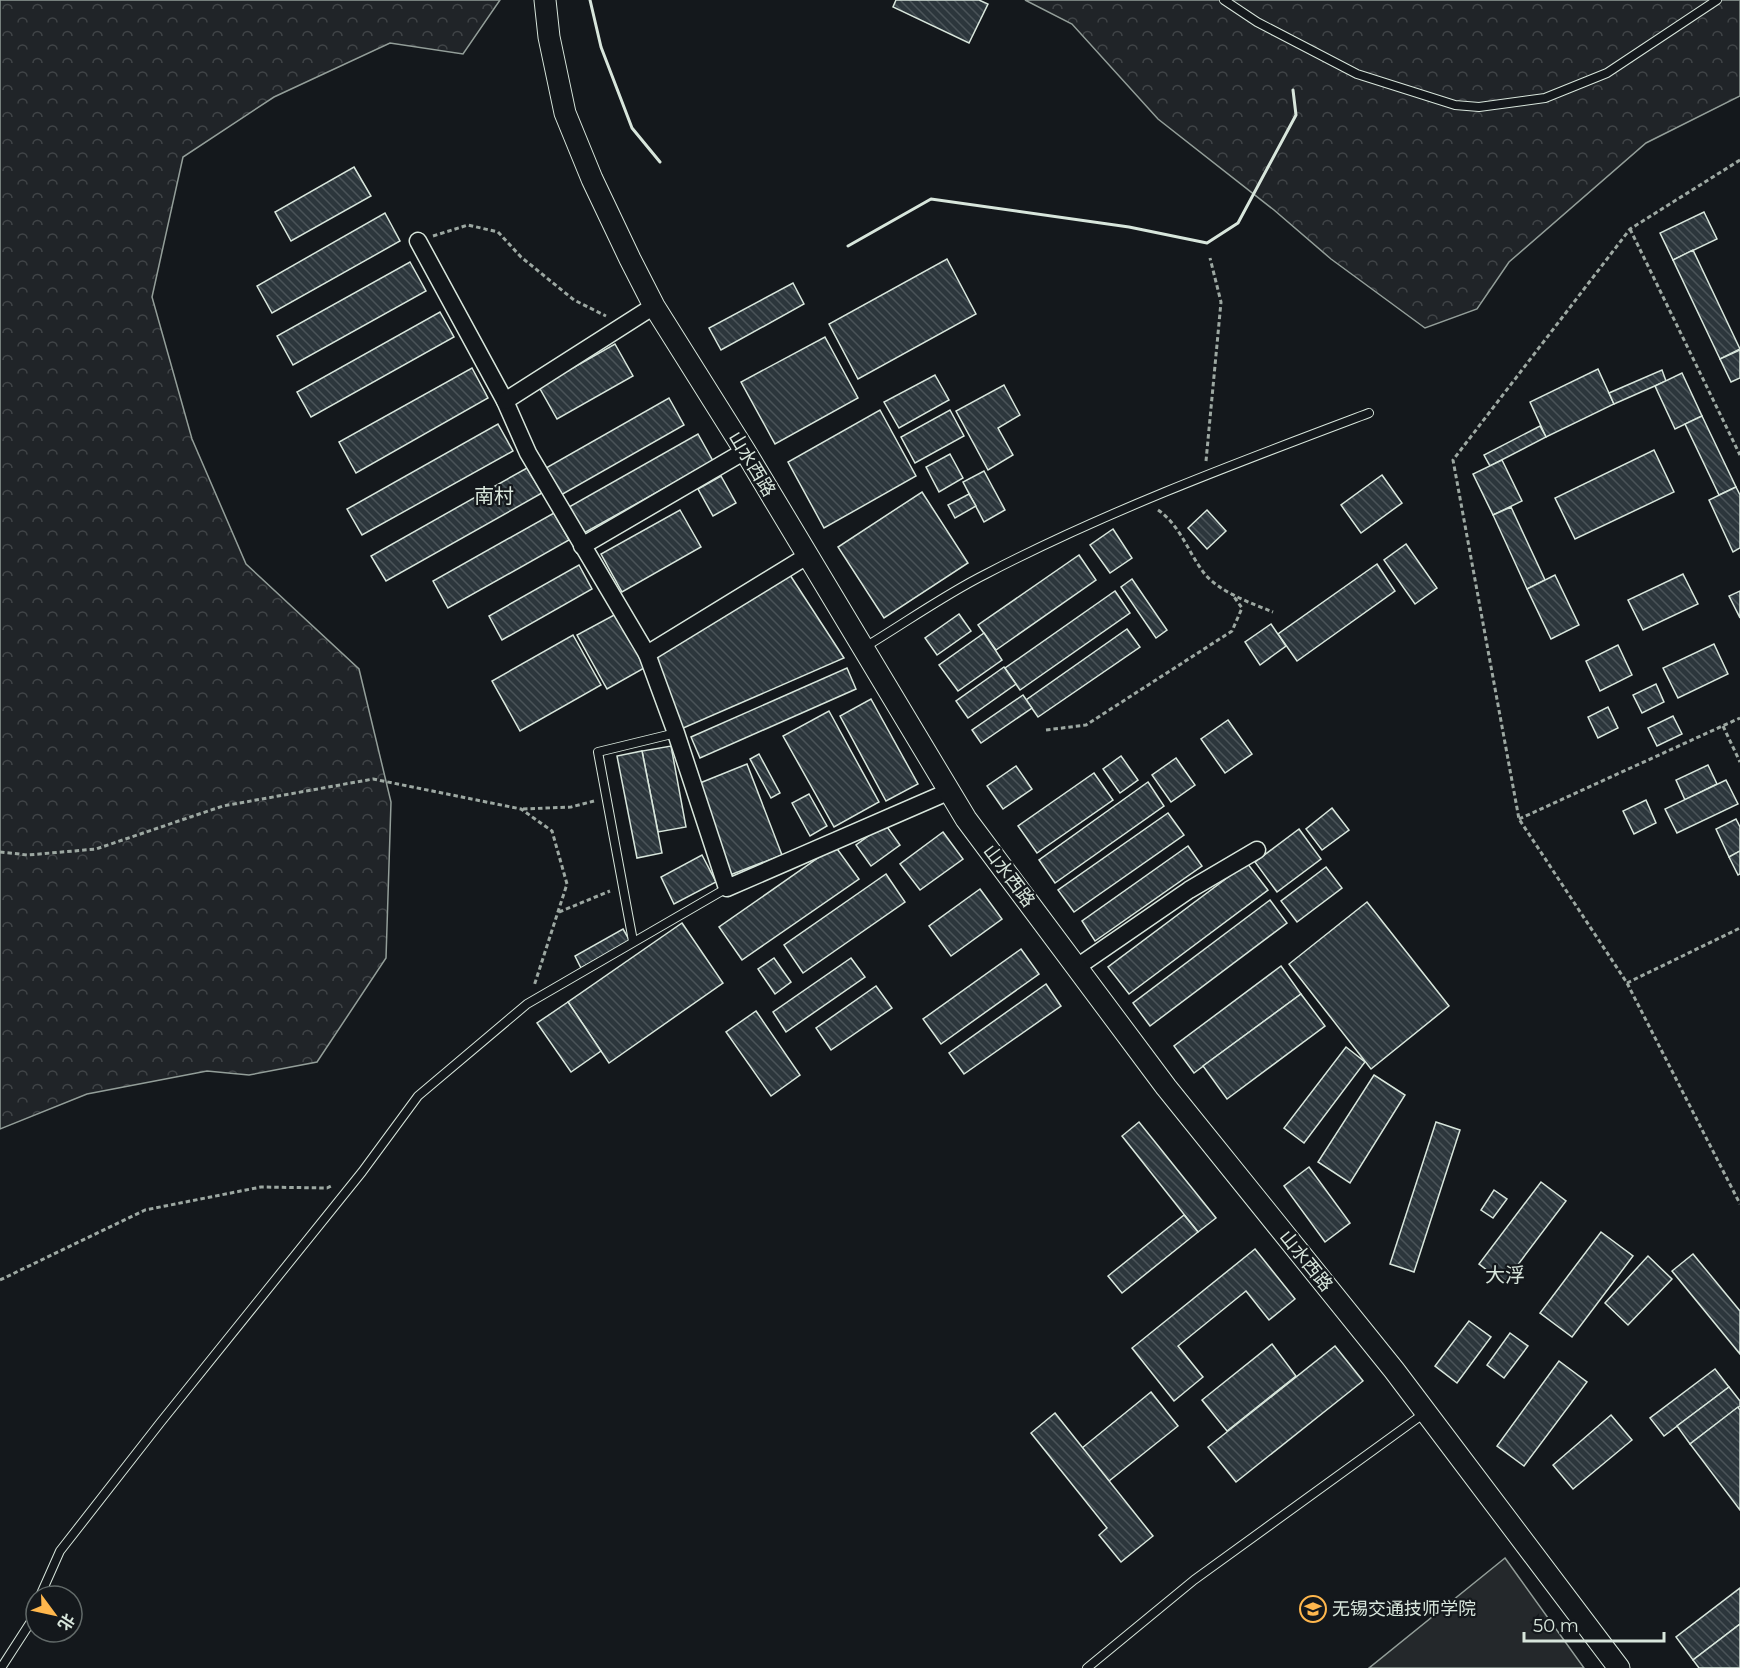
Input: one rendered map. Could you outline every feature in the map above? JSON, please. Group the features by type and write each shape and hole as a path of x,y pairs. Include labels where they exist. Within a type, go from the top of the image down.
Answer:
{"street":[{"name":"山水西路","path":"545,0 549,37 565,113 592,179 654,306 745,451 966,819 1166,1087 1425,1412 1619,1668"},
{"path":"418,242 505,401 528,453 646,654 676,733 726,888 950,791"},
{"path":"505,401 654,306"},
{"path":"582,546 745,451"},
{"path":"646,654 807,556"},
{"path":"1077,967 1189,890 1257,850"}],"lane":[{"path":"1224,0 1257,22 1357,74 1455,105 1479,107 1545,98 1607,73 1717,0"},
{"path":"864,648 984,574 1205,474 1369,413"},
{"path":"633,941 598,752 676,733"},
{"path":"45,1584 60,1551 362,1172 418,1096 527,1004 726,888"},
{"path":"1087,1668 1194,1580 1425,1412"},
{"path":"1,1668 24,1632"}],"path":[{"path":"1740,160 1630,229 1453,460 1519,819 1627,983 1740,1204"},
{"path":"418,242 468,225 498,231 521,257 574,300 624,325"},
{"path":"1630,229 1740,456"},
{"path":"1205,474 1221,302 1210,258"},
{"path":"1145,500 1171,519 1206,575 1232,594 1273,612"},
{"path":"1046,730 1086,725 1232,631 1242,608 1232,594"},
{"path":"1519,819 1740,718"},
{"path":"1723,726 1740,762"},
{"path":"0,852 28,855 96,849 223,806 373,779 521,809 571,807 606,796"},
{"path":"521,809 552,831 567,884 527,1004"},
{"path":"559,912 622,886"},
{"path":"1627,983 1740,928"},
{"path":"0,1280 145,1210 261,1188 327,1188 362,1172"}],"green space":[{"path":"0,0 500,0 463,54 390,43 274,97 183,157 152,297 192,439 246,564 359,669 391,802 386,958 317,1062 249,1075 207,1071 87,1094 0,1129"},
{"path":"1025,0 1740,0 1740,96 1646,143 1509,262 1477,309 1425,328 1331,259 1274,210 1158,119 1072,24"}],"shaded area":[{"path":"1505,1558 1584,1668 1369,1668"}],"building":[{"path":"896,0 979,0 988,4 969,43 893,7"},
{"path":"354,167 371,196 291,241 275,212"},
{"path":"1704,212 1717,239 1673,260 1660,233"},
{"path":"385,213 400,241 272,313 257,286"},
{"path":"1693,250 1740,349 1720,359 1673,260"},
{"path":"947,259 976,314 858,379 829,324"},
{"path":"410,262 426,291 293,365 277,336"},
{"path":"793,283 804,304 721,350 709,328"},
{"path":"440,312 454,337 311,417 297,392"},
{"path":"825,337 858,398 775,444 741,382"},
{"path":"615,344 633,376 557,419 539,387"},
{"path":"1740,350 1740,378 1731,382 1720,359"},
{"path":"472,368 488,398 356,473 339,442"},
{"path":"1598,369 1614,404 1546,437 1530,402"},
{"path":"1662,370 1666,381 1614,404 1609,393"},
{"path":"1682,373 1702,416 1675,429 1655,386"},
{"path":"935,375 949,400 899,428 884,402"},
{"path":"1004,385 1020,415 998,428 1013,455 988,470 956,411"},
{"path":"669,398 684,425 561,495 546,468"},
{"path":"880,410 916,476 824,528 788,462"},
{"path":"950,410 964,436 915,463 901,437"},
{"path":"1702,416 1736,487 1719,495 1685,424"},
{"path":"498,424 513,451 362,535 347,509"},
{"path":"1540,426 1546,437 1490,466 1484,455"},
{"path":"698,434 713,461 584,533 569,507"},
{"path":"1654,450 1674,492 1575,539 1555,498"},
{"path":"950,454 963,478 939,492 926,467"},
{"path":"1502,460 1522,501 1493,515 1473,474"},
{"path":"527,468 542,493 386,581 371,556"},
{"path":"984,471 1005,510 984,522 963,482"},
{"path":"1382,475 1402,503 1361,533 1341,505"},
{"path":"721,476 736,503 713,516 698,489"},
{"path":"1736,487 1740,495 1740,548 1733,552 1709,500"},
{"path":"922,492 968,563 884,618 838,547"},
{"path":"969,494 976,506 955,518 948,505"},
{"path":"1511,507 1545,580 1527,589 1493,515"},
{"path":"680,510 701,547 622,592 601,554"},
{"path":"1207,510 1226,531 1207,549 1188,528"},
{"path":"554,513 569,540 448,608 433,581"},
{"path":"1113,529 1132,558 1110,573 1090,545"},
{"path":"1406,544 1437,588 1415,604 1384,560"},
{"path":"1079,555 1096,580 996,650 978,625"},
{"path":"1377,564 1395,591 1297,661 1278,634"},
{"path":"579,565 592,589 502,640 489,616"},
{"path":"1683,574 1698,604 1643,630 1628,600"},
{"path":"790,575 844,658 681,729 654,659"},
{"path":"1555,575 1579,625 1551,639 1527,589"},
{"path":"1132,579 1167,630 1156,638 1121,587"},
{"path":"1115,591 1130,613 1020,690 1005,668"},
{"path":"1740,591 1740,618 1729,596"},
{"path":"616,614 646,667 607,689 577,635"},
{"path":"959,614 971,631 937,655 925,638"},
{"path":"1271,624 1286,646 1260,665 1245,642"},
{"path":"1127,629 1140,647 1038,717 1026,700"},
{"path":"984,633 1002,660 958,691 939,665"},
{"path":"573,635 601,685 520,731 492,681"},
{"path":"1714,644 1728,674 1678,698 1663,668"},
{"path":"1618,645 1632,675 1600,691 1586,661"},
{"path":"1004,667 1016,684 968,718 956,701"},
{"path":"847,668 856,689 700,758 691,737"},
{"path":"1656,684 1664,702 1642,713 1633,695"},
{"path":"1023,695 1032,708 981,743 972,730"},
{"path":"871,699 918,784 886,801 840,716"},
{"path":"1608,707 1618,728 1598,738 1588,717"},
{"path":"829,711 879,802 834,827 783,736"},
{"path":"1673,716 1682,734 1657,746 1648,728"},
{"path":"1228,720 1252,754 1225,773 1201,739"},
{"path":"671,746 686,827 658,832 642,751"},
{"path":"642,751 662,853 637,858 617,756"},
{"path":"759,754 780,793 771,798 750,759"},
{"path":"1121,756 1138,780 1120,793 1103,769"},
{"path":"1176,758 1195,785 1171,802 1152,775"},
{"path":"747,764 782,855 730,875 695,785"},
{"path":"1708,765 1717,784 1685,800 1676,780"},
{"path":"1016,766 1032,789 1003,809 987,786"},
{"path":"1094,773 1113,800 1037,853 1018,826"},
{"path":"1726,780 1738,804 1677,833 1665,809"},
{"path":"1148,782 1164,806 1055,883 1039,860"},
{"path":"809,794 827,826 810,836 792,803"},
{"path":"1646,800 1656,823 1634,834 1623,811"},
{"path":"1332,808 1349,830 1322,850 1306,829"},
{"path":"1168,813 1184,835 1074,912 1058,890"},
{"path":"1736,819 1740,827 1740,851 1729,857 1716,829"},
{"path":"885,824 900,845 871,866 856,845"},
{"path":"1299,829 1321,859 1277,892 1255,862"},
{"path":"943,832 963,859 920,890 900,864"},
{"path":"835,846 859,879 742,960 719,927"},
{"path":"1188,846 1202,866 1095,941 1082,921"},
{"path":"1740,851 1740,874 1738,875 1729,857"},
{"path":"702,855 716,882 674,904 661,877"},
{"path":"1247,863 1268,890 1129,994 1108,967"},
{"path":"1326,867 1342,888 1297,922 1281,901"},
{"path":"886,874 905,902 803,973 784,945"},
{"path":"980,889 1002,919 951,956 929,926"},
{"path":"1270,900 1287,923 1150,1026 1133,1003"},
{"path":"1367,902 1449,1006 1371,1069 1289,964"},
{"path":"682,923 723,983 609,1063 568,1002"},
{"path":"623,929 630,941 581,968 575,956"},
{"path":"1021,949 1039,974 941,1044 923,1019"},
{"path":"774,958 791,982 775,994 758,969"},
{"path":"851,958 865,977 786,1032 773,1012"},
{"path":"1281,966 1301,994 1194,1073 1174,1046"},
{"path":"1046,984 1061,1006 964,1074 949,1053"},
{"path":"876,986 892,1008 831,1050 816,1028"},
{"path":"1301,994 1325,1026 1227,1099 1203,1066"},
{"path":"568,1002 601,1051 571,1072 537,1023"},
{"path":"756,1011 800,1075 771,1096 726,1032"},
{"path":"1346,1047 1365,1062 1304,1143 1284,1128"},
{"path":"1374,1075 1405,1095 1350,1183 1318,1162"},
{"path":"1139,1122 1216,1218 1198,1232 1122,1136"},
{"path":"1436,1122 1460,1130 1414,1272 1390,1264"},
{"path":"1309,1167 1350,1223 1325,1242 1284,1186"},
{"path":"1541,1182 1566,1201 1504,1283 1479,1264"},
{"path":"1494,1190 1507,1199 1493,1218 1481,1210"},
{"path":"1184,1215 1198,1232 1122,1293 1108,1276"},
{"path":"1601,1232 1633,1256 1572,1337 1540,1313"},
{"path":"1255,1249 1295,1299 1269,1320 1246,1291 1178,1346 1203,1377 1174,1401 1132,1348"},
{"path":"1693,1254 1740,1311 1740,1354 1672,1271"},
{"path":"1648,1256 1672,1279 1628,1325 1605,1303"},
{"path":"1469,1321 1491,1337 1457,1383 1435,1366"},
{"path":"1510,1333 1528,1346 1504,1378 1487,1365"},
{"path":"1272,1344 1296,1376 1227,1431 1202,1400"},
{"path":"1335,1346 1363,1381 1236,1482 1208,1447"},
{"path":"1559,1361 1587,1382 1524,1466 1497,1446"},
{"path":"1715,1369 1729,1387 1664,1436 1650,1418"},
{"path":"1729,1387 1740,1401 1740,1406 1690,1444 1677,1426"},
{"path":"1151,1392 1178,1426 1109,1481 1082,1448"},
{"path":"1738,1407 1740,1410 1740,1510 1690,1444"},
{"path":"1055,1413 1153,1536 1121,1562 1099,1535 1107,1528 1031,1433"},
{"path":"1611,1415 1632,1440 1573,1489 1553,1465"},
{"path":"1740,1588 1740,1624 1693,1660 1676,1637"},
{"path":"1740,1624 1740,1668 1699,1668 1693,1660"}],"wall":[{"path":"590,0 601,47 632,128 660,162"},
{"path":"848,246 931,199 1129,227 1207,243 1238,223 1296,115 1293,90"}],"place":[{"name":"无锡交通技师学院","path":"1313,1609"}],"district":[{"name":"南村","path":"494,496"},
{"name":"大浮","path":"1505,1275"}]}
